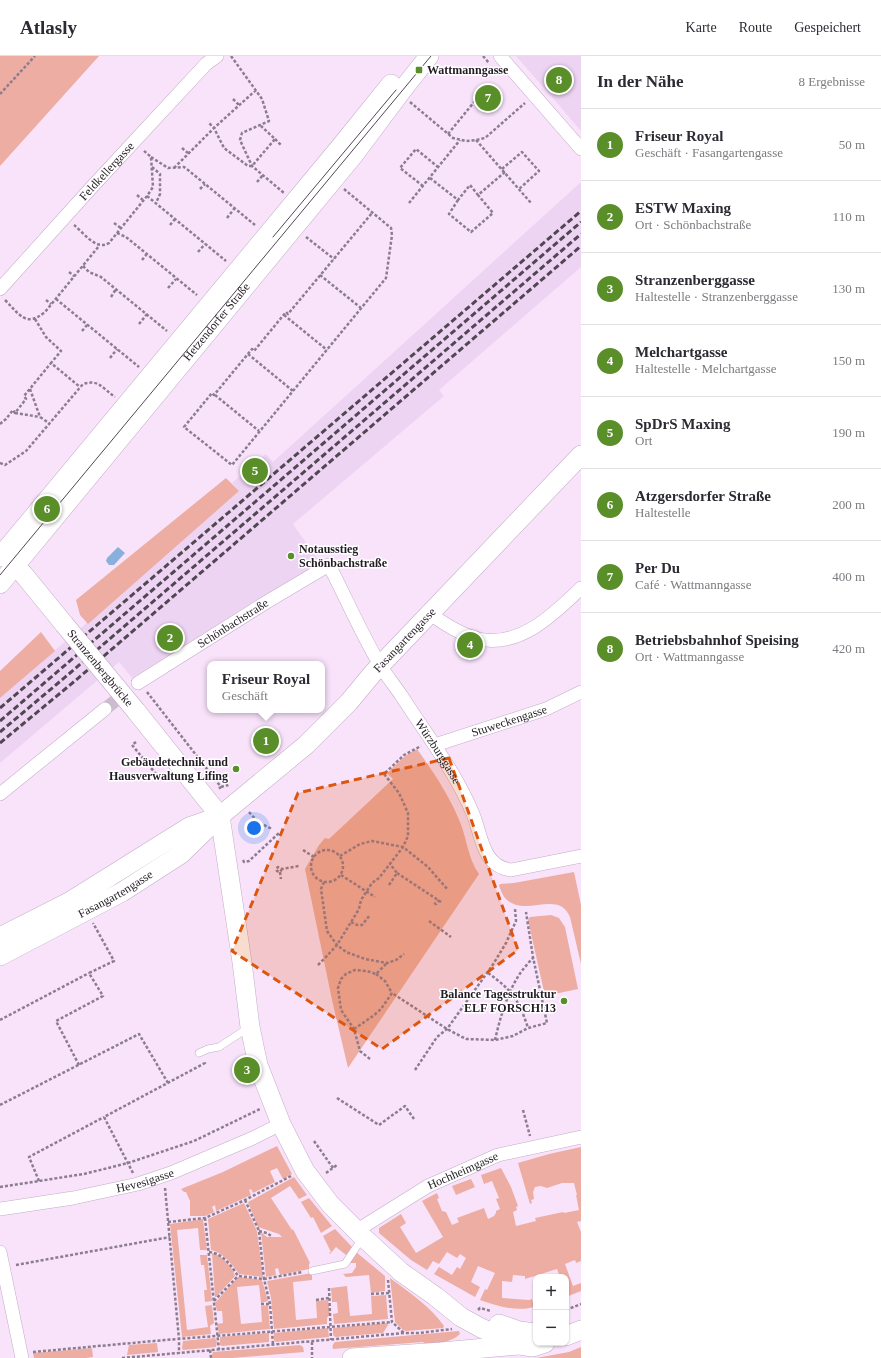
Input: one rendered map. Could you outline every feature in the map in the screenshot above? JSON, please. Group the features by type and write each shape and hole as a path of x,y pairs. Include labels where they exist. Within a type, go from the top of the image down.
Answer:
{"main road":[{"name":"Hetzendorfer Straße","path":"0,584 5,556 413,56"},
{"name":"Hetzendorfer Straße","path":"5,556 333,180 429,56"},
{"name":"Fasangartengasse","path":"0,956 122,892 181,854 220,816 306,745 349,702 380,666 581,455"},
{"name":"Stranzenbergbrücke","path":"5,556 136,711 220,816"},
{"name":"Fasangartengasse","path":"0,937 69,902 189,827 220,816"},
{"path":"220,816 242,962 250,1027 258,1064 281,1124 304,1169 330,1204 359,1234 401,1272 435,1296 469,1308 488,1327 520,1345"},
{"path":"569,1326 581,1323"},
{"path":"464,1350 480,1340 488,1327"},
{"path":"416,1353 452,1342 488,1327 533,1333"},
{"path":"569,1335 581,1330"},
{"path":"352,1358 520,1345 536,1346"}],"street":[{"name":"Feldkellergasse","path":"0,289 206,64 218,56"},
{"path":"500,56 581,149"},
{"name":"Schönbachstraße","path":"141,686 265,603 329,565"},
{"name":"Würzburggasse","path":"329,565 380,666 458,782 477,822 485,851 489,859 503,869 511,870 581,856"},
{"path":"430,614 462,633 479,639 498,640 521,634 541,623 581,588"},
{"name":"Stuweckengasse","path":"434,745 546,709 581,692"},
{"path":"0,794 105,709"},
{"name":"Hevesigasse","path":"0,1209 73,1198 138,1184 163,1176 253,1138 281,1124"},
{"name":"Hochheimgasse","path":"359,1234 428,1186 498,1155 581,1137"},
{"path":"0,1252 21,1356"}],"lane":[{"path":"200,1053 208,1048 218,1047 250,1027"},
{"path":"312,1271 345,1264 359,1234"}],"path":[{"path":"0,94 35,56"},
{"path":"230,56 262,99 269,121 261,126 242,133 240,140 252,166 283,192"},
{"path":"174,168 214,128 256,90"},
{"path":"408,100 453,138 460,140 476,140 485,138 534,95"},
{"path":"448,134 479,96"},
{"path":"233,99 239,105"},
{"path":"208,122 214,128 224,148 248,166 252,166"},
{"path":"261,126 281,145"},
{"path":"252,166 275,139"},
{"path":"409,203 460,140"},
{"path":"476,140 531,203"},
{"path":"134,142 151,157 168,168 184,167 255,226"},
{"path":"182,148 188,153"},
{"path":"423,186 400,168 416,149 438,167"},
{"path":"502,169 522,152 539,171 519,189"},
{"path":"65,217 97,246 104,246 109,243 144,201 153,187 151,157"},
{"path":"152,167 160,174 160,194 156,203"},
{"path":"478,195 505,172"},
{"path":"257,182 263,175"},
{"path":"430,178 458,200"},
{"path":"200,189 205,184"},
{"path":"470,185 493,213 471,232 448,214 458,200 470,185"},
{"path":"348,193 391,228 392,235 386,278 232,465 184,427 212,393 214,395 252,349 254,351 286,312 288,314 372,213"},
{"path":"137,195 144,201"},
{"path":"147,196 226,261"},
{"path":"227,218 234,209"},
{"path":"170,225 175,219"},
{"path":"114,223 121,228"},
{"path":"117,233 126,237 146,255 197,295"},
{"path":"309,240 334,259"},
{"path":"198,252 205,244"},
{"path":"0,295 23,318 30,320 38,318 45,312 99,246"},
{"path":"142,260 146,255"},
{"path":"83,266 89,272 101,277 116,288 165,329"},
{"path":"69,272 74,276"},
{"path":"320,275 361,308"},
{"path":"168,288 176,279"},
{"path":"111,297 116,288"},
{"path":"56,299 138,366"},
{"path":"46,300 51,304"},
{"path":"139,324 147,314"},
{"path":"284,315 327,350"},
{"path":"16,412 26,399 24,396 61,351 46,337 35,319"},
{"path":"82,331 87,325"},
{"path":"110,358 117,350"},
{"path":"248,354 293,391"},
{"path":"51,363 80,387"},
{"path":"0,463 5,465 26,451 83,384 91,381 97,383 113,396"},
{"path":"30,389 40,417"},
{"path":"214,395 259,431"},
{"path":"0,424 13,410 40,417 50,424"},
{"path":"141,686 174,726 220,788 227,785 228,787"},
{"path":"170,728 174,726"},
{"path":"136,742 132,745 161,780"},
{"path":"318,965 337,944 360,908 361,900 372,883 379,878 390,864 403,847 408,836 408,813 399,793 384,774 404,755 416,748"},
{"path":"248,811 258,822 272,829"},
{"path":"244,862 249,861 279,833"},
{"path":"340,856 360,844 372,841 403,847 428,866 448,890"},
{"path":"303,850 314,857"},
{"path":"332,850 340,856 344,865 341,875 334,881 324,882 319,880 312,872 312,862 317,853 332,850"},
{"path":"390,864 397,873 440,901 436,904 434,903"},
{"path":"281,879 280,872 282,869 299,866"},
{"path":"389,885 397,873"},
{"path":"341,875 375,897"},
{"path":"324,882 321,889 327,932 346,952 365,959 387,963"},
{"path":"415,1070 437,1037 447,1029 488,973 506,943 516,921 515,909"},
{"path":"370,1059 360,1051 354,1029 341,1010 338,988 341,979 346,974 355,970 376,974 385,981 392,993 447,1029 466,1039 494,1040 514,1036 528,1028 547,1023 533,957 526,912"},
{"path":"351,922 357,925 362,925 370,915"},
{"path":"429,921 452,937"},
{"path":"0,1020 114,961 92,922"},
{"path":"376,974 387,963 396,960 404,954"},
{"path":"494,1040 511,992 519,976 533,957"},
{"path":"488,973 511,992 523,1012 528,1028"},
{"path":"79,1065 56,1021 103,996 89,974"},
{"path":"354,1029 382,1009 392,993"},
{"path":"0,1105 140,1034 168,1083"},
{"path":"40,1181 29,1157 205,1063 200,1053"},
{"path":"337,1098 379,1125 405,1106 414,1119"},
{"path":"0,1187 84,1174 128,1163 194,1141 231,1124 272,1102"},
{"path":"524,1110 532,1148"},
{"path":"104,1117 138,1184"},
{"path":"314,1141 333,1168"},
{"path":"324,1174 337,1165"},
{"path":"168,1222 206,1218 245,1200 304,1169"},
{"path":"163,1176 180,1353"},
{"path":"245,1200 259,1231 264,1279 270,1304 273,1345"},
{"path":"206,1218 219,1350"},
{"path":"259,1231 267,1233 271,1236"},
{"path":"13,1266 170,1237"},
{"path":"209,1252 215,1252 229,1262 238,1276"},
{"path":"386,1259 392,1322 404,1333"},
{"path":"238,1276 264,1279 312,1271"},
{"path":"214,1301 238,1276"},
{"path":"329,1288 331,1340"},
{"path":"371,1294 389,1293"},
{"path":"316,1300 329,1298"},
{"path":"261,1304 270,1304"},
{"path":"569,1309 581,1304"},
{"path":"21,1356 179,1339 392,1322"},
{"path":"122,1358 404,1333 419,1333 457,1328"},
{"path":"312,1342 312,1358"},
{"path":"210,1350 211,1358"}],"highlighted area":[{"path":"449,758 518,950 382,1049 232,951 298,793"}],"shaded area":[{"path":"0,56 99,56 0,166"},
{"path":"516,56 581,56 581,131 558,104"},
{"path":"581,182 581,267 439,390 444,396 293,524 320,563 132,678 119,662 0,763 0,698 239,491 232,483 266,454 273,462"},
{"path":"226,478 239,491 88,624 80,615 76,600"},
{"path":"41,632 55,651 0,698 0,671"},
{"path":"417,749 446,793 456,812 472,862 479,874 348,1068 332,1000 305,869 319,845 325,838 329,839 393,779 387,773 405,756"},
{"path":"574,872 581,905 581,964 570,917 565,909 558,905 550,904 523,906 514,904 506,899 499,886 500,884 514,883"},
{"path":"551,915 559,918 565,927 578,989 545,996 528,920 530,917"},
{"path":"277,1146 292,1174 283,1179 277,1168 270,1171 275,1182 253,1193 251,1189 249,1190 251,1195 216,1211 215,1205 212,1207 214,1212 205,1216 190,1216 190,1201 186,1192 181,1189 223,1172"},
{"path":"581,1147 581,1221 577,1222 581,1232 581,1261 576,1263 575,1260 565,1264 569,1274 559,1274 557,1269 541,1274 533,1274 533,1276 525,1279 525,1276 513,1275 512,1282 502,1281 502,1298 532,1299 533,1307 513,1309 480,1300 485,1289 487,1290 495,1273 478,1266 471,1282 480,1287 475,1297 434,1274 439,1267 452,1275 457,1267 460,1269 466,1258 460,1254 457,1258 447,1252 439,1264 433,1261 427,1270 411,1260 379,1233 379,1228 401,1214 406,1223 400,1227 416,1253 443,1237 422,1201 437,1193 439,1198 437,1199 442,1211 446,1212 452,1225 459,1222 457,1218 484,1208 488,1219 494,1216 496,1211 500,1209 496,1199 499,1198 492,1181 484,1184 481,1175 501,1168 511,1187 518,1206 516,1207 517,1210 513,1212 516,1226 536,1221 535,1218 579,1210 574,1183 562,1183 547,1188 541,1186 535,1187 533,1192 534,1199 531,1200 532,1203 530,1204 518,1163"},
{"path":"294,1177 307,1195 299,1199 290,1186 271,1198 292,1230 293,1229 310,1263 309,1269 280,1275 278,1268 275,1269 276,1275 266,1277 261,1232 267,1237 282,1237 279,1234 258,1227 248,1202"},
{"path":"471,1179 475,1187 456,1195 452,1186"},
{"path":"309,1198 332,1226 321,1233 313,1217 311,1218 301,1202"},
{"path":"244,1203 257,1231 263,1277 239,1274 224,1256 211,1250 208,1219"},
{"path":"203,1219 207,1250 200,1250 198,1228 177,1230 187,1330 208,1327 205,1306 212,1305 214,1323 210,1326 211,1334 182,1337 170,1224"},
{"path":"335,1229 352,1247 346,1255 336,1247 330,1254 329,1253 331,1252 323,1236"},
{"path":"356,1252 385,1276 385,1291 371,1293 369,1275 346,1277 343,1274 352,1273 356,1267 356,1263 348,1263"},
{"path":"212,1253 219,1256 226,1262 232,1269 235,1276 216,1297 215,1297"},
{"path":"200,1255 207,1255 212,1301 205,1302 204,1290 207,1290 204,1265 201,1265"},
{"path":"312,1273 312,1280 293,1282 296,1320 317,1318 316,1301 328,1300 330,1314 327,1318 327,1324 274,1329 271,1298 267,1281"},
{"path":"569,1275 573,1286 581,1283 581,1291 569,1296"},
{"path":"238,1277 262,1280 268,1301 261,1303 259,1285 237,1287 241,1324 262,1322 261,1306 268,1305 270,1329 219,1334 217,1324 223,1323 222,1311 217,1311 215,1303"},
{"path":"390,1278 426,1306 444,1326 443,1328 403,1330 395,1322"},
{"path":"347,1286 350,1316 372,1314 371,1296 386,1295 388,1319 334,1324 333,1314 338,1313 337,1302 332,1302 331,1288"},
{"path":"387,1323 388,1325 383,1333 335,1337 333,1335 333,1328"},
{"path":"328,1328 329,1337 275,1342 274,1340 274,1333"},
{"path":"459,1331 460,1334 457,1337 435,1344 426,1345 423,1342 333,1349 335,1342"},
{"path":"269,1333 269,1342 220,1345 220,1337"},
{"path":"215,1338 217,1342 216,1347 183,1350 182,1348 183,1341"},
{"path":"157,1343 158,1352 127,1355 129,1345"},
{"path":"300,1345 303,1347 304,1352 232,1358 212,1358 213,1352"},
{"path":"581,1347 581,1358 536,1358 569,1352"},
{"path":"92,1348 93,1357 86,1358 34,1358 33,1353"}],"water":[{"path":"118,547 125,553 114,565 109,565 106,561 107,558"}],"tunnel":[{"path":"105,709 138,683"}],"tram line":[{"path":"0,575 431,56"},
{"path":"273,237 396,90"}],"railway":[{"path":"0,708 581,211"},
{"path":"0,721 581,222"},
{"path":"0,732 581,234"},
{"path":"0,743 76,680 581,246"}],"place":[{"name":"Wattmanngasse","path":"419,70"},
{"name":"Betriebsbahnhof Speising","path":"559,80"},
{"name":"Per Du","path":"488,98"},
{"name":"SpDrS Maxing","path":"255,471"},
{"name":"Atzgersdorfer Straße","path":"47,509"},
{"name":"Notausstieg Schönbachstraße","path":"291,556"},
{"name":"ESTW Maxing","path":"170,638"},
{"name":"Melchartgasse","path":"470,645"},
{"name":"Friseur Royal","path":"266,741"},
{"name":"Gebäudetechnik und Hausverwaltung Lifing","path":"236,769"},
{"name":"Balance Tagesstruktur ELF FORSCH!13","path":"564,1001"},
{"name":"Stranzenberggasse","path":"247,1070"}]}
